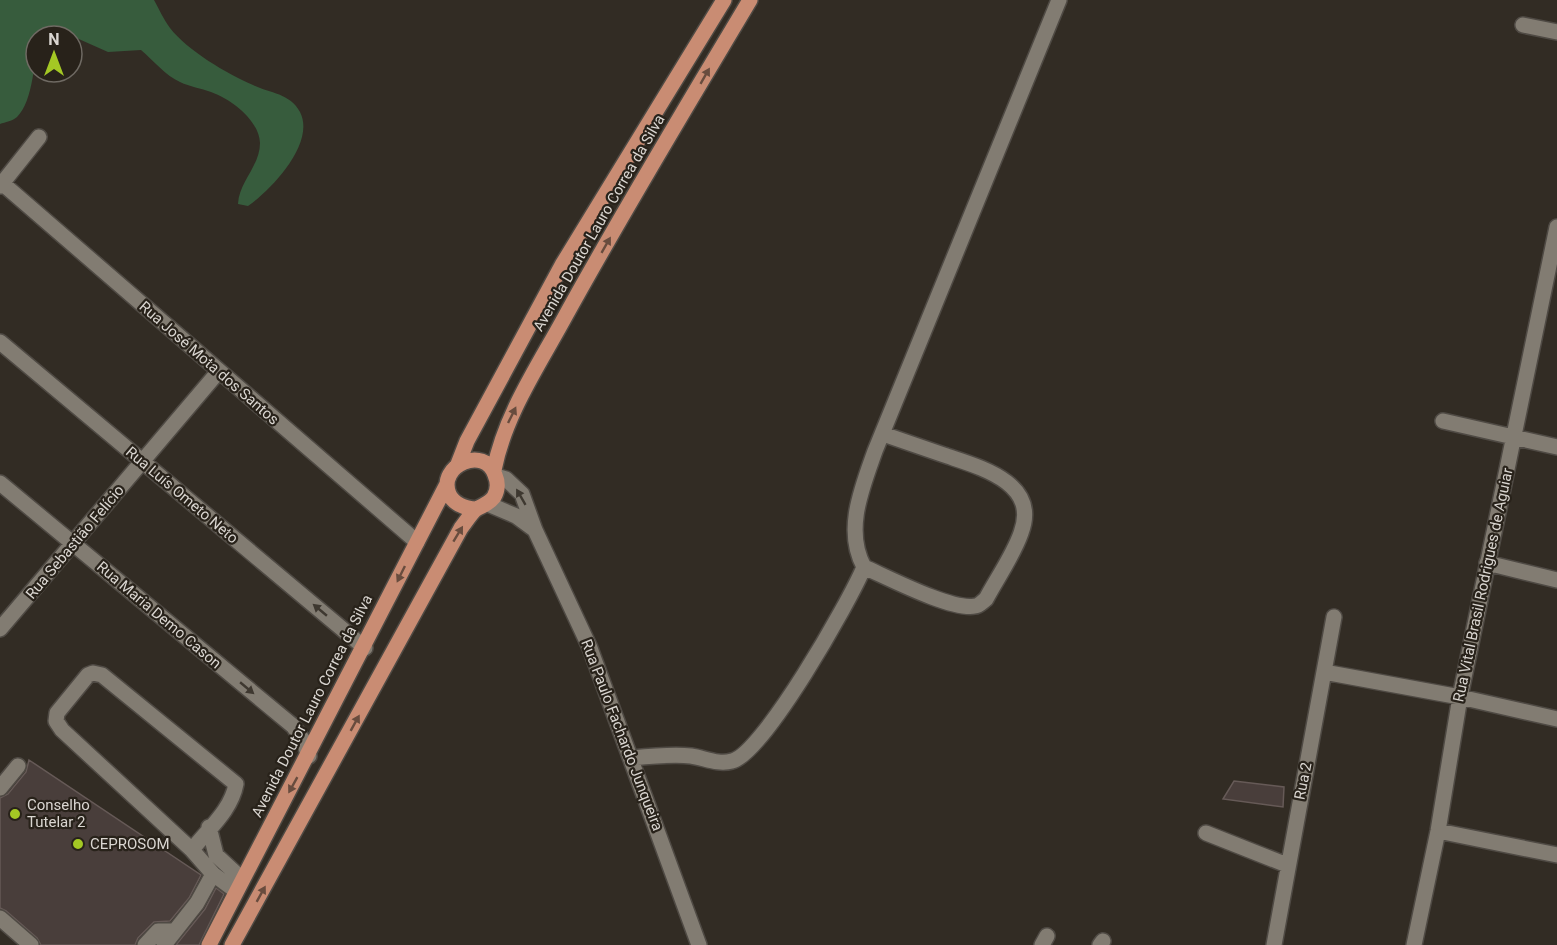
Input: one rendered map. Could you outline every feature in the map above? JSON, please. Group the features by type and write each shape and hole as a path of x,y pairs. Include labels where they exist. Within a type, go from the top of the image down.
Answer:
{"main road":[{"name":"Avenida Doutor Lauro Correa da Silva","path":"458,464 467,441 562,266 724,0"},
{"name":"Avenida Doutor Lauro Correa da Silva","path":"495,473 499,444 510,417 587,278 750,0"},
{"path":"232,945 460,528 496,495 498,482 495,473 477,460 458,464 450,473 447,484 449,495 465,508 482,507"},
{"name":"Avenida Doutor Lauro Correa da Silva","path":"209,945 309,756 447,484"}],"street":[{"path":"883,434 988,470 1007,481 1019,495 1023,523 1021,533 986,599 978,606 966,607 943,601 864,567 855,549 855,523 869,469 883,434 1059,0"},
{"path":"1523,25 1557,32"},
{"path":"1,185 39,137"},
{"name":"Rua José Mota dos Santos","path":"1,185 417,542"},
{"name":"Rua Vital Brasil Rodrigues de Aguiar","path":"1414,945 1438,831 1460,697 1487,563 1514,437 1550,300 1557,226"},
{"name":"Rua Luís Ometo Neto","path":"0,342 364,648"},
{"name":"Rua Sebastião Felício","path":"0,629 219,372"},
{"path":"1443,420 1557,447"},
{"name":"Rua Paulo Fachardo Junqueira","path":"495,473 506,479 522,494 535,530 590,648 699,945"},
{"name":"Rua Maria Demo Cason","path":"0,483 293,726 303,740 309,756"},
{"path":"482,507 516,516 535,530"},
{"path":"1487,563 1557,580"},
{"path":"632,758 691,756 721,762 733,761 743,756 762,735 801,677 850,598 864,567"},
{"name":"Rua 2","path":"1274,945 1334,617"},
{"path":"1324,672 1460,697 1557,719"},
{"path":"192,850 209,827 222,816 236,784 102,675 93,673 87,675 57,713 56,721 62,730 192,850 213,874 239,885"},
{"path":"0,788 18,766"},
{"path":"209,827 216,855 239,885"},
{"path":"1438,831 1557,855"},
{"path":"1206,833 1287,865"},
{"path":"164,945 197,903 213,874"},
{"path":"0,918 31,945"},
{"path":"146,945 158,931 176,931"}],"green space":[{"path":"0,0 154,0 170,28 186,45 231,75 291,101 300,112 303,124 302,138 289,165 268,189 248,206 238,204 242,188 257,159 260,143 255,126 235,105 219,95 175,79 141,50 108,52 84,41 84,24 24,24 24,84 31,84 30,90 27,101 17,117 0,124"}],"building":[{"name":"CEPROSOM","path":"29,760 201,875 189,898 170,921 154,922 138,938 135,945 41,945 37,938 0,908 0,798 8,794 26,772"},
{"path":"1234,781 1284,787 1283,807 1223,799"},
{"path":"216,888 224,894 199,945 176,945 205,909"}],"place":[{"name":"Conselho Tutelar 2","path":"15,814"},
{"name":"CEPROSOM","path":"78,844"}]}
